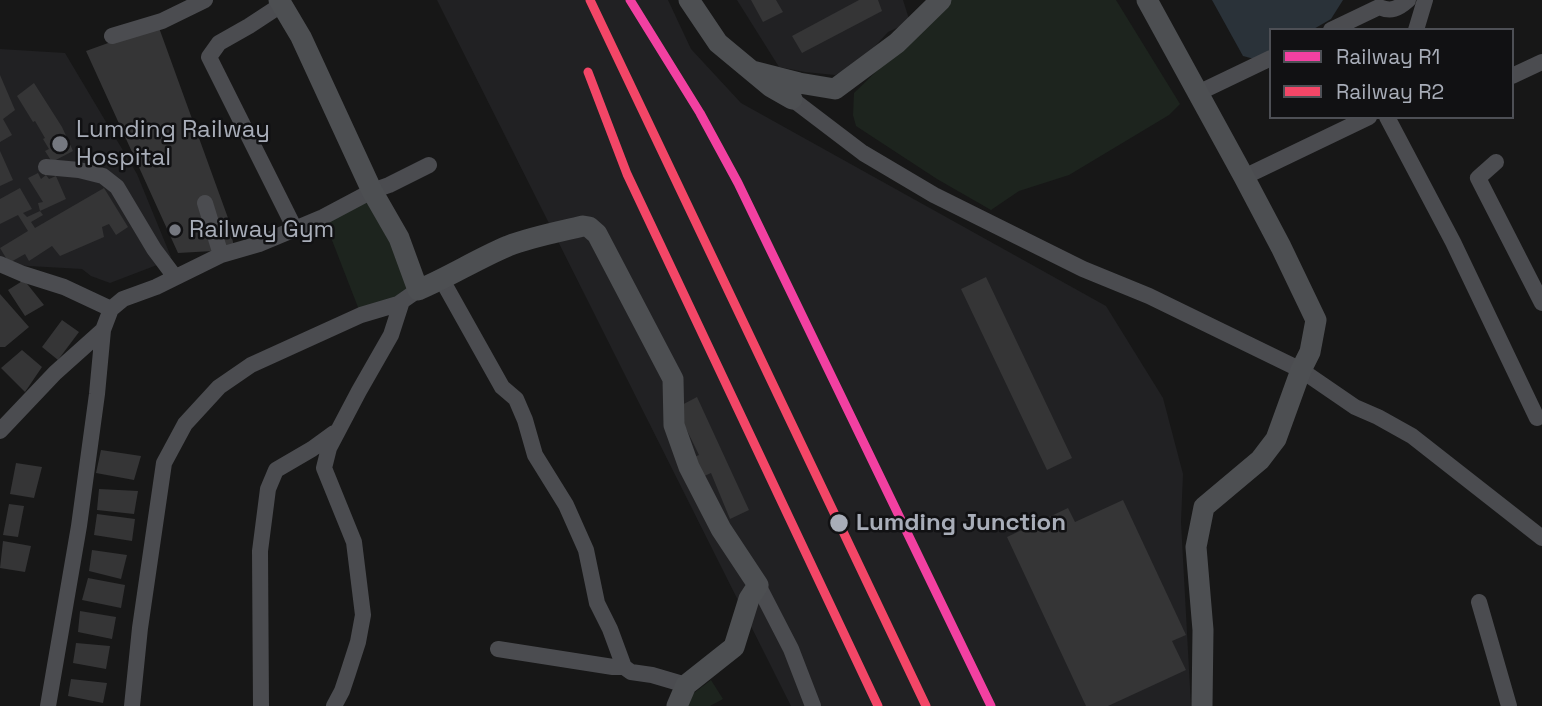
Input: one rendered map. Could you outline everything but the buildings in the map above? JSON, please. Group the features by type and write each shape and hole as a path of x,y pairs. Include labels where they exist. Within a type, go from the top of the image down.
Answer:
{"main road":[{"path":"688,0 718,43 771,87 792,99"},
{"path":"752,71 835,89 897,43 941,0"},
{"path":"1147,0 1281,247 1316,320 1310,352 1276,439 1261,460 1204,507 1195,547 1203,629 1202,706"},
{"path":"280,2 301,37 372,191 399,238 410,295 476,260 512,245 583,226 589,227 597,234 673,379 674,425 689,467 721,529 758,585 749,599 734,647 686,685 677,706"}],"street":[{"path":"113,36 162,21 205,0"},
{"path":"1335,28 1377,4 1387,10 1399,8 1408,0"},
{"path":"1417,28 1425,0"},
{"path":"280,2 249,26 219,43 209,57 295,229"},
{"path":"1198,93 1269,59"},
{"path":"1514,75 1542,62"},
{"path":"792,99 863,153 934,195 1083,269 1149,296 1301,370 1354,407 1412,436 1542,538"},
{"path":"1244,177 1365,119"},
{"path":"1388,119 1453,242 1537,418"},
{"path":"1496,162 1478,178 1542,303"},
{"path":"48,706 79,526 103,330 111,309 123,299 221,255 259,244 323,217 429,165"},
{"path":"46,167 79,170 103,176 117,187 154,249 175,277"},
{"path":"205,202 221,255"},
{"path":"0,264 64,287 111,309"},
{"path":"442,280 502,387 516,399 535,455 566,505 586,551 597,603 624,667"},
{"path":"334,706 344,699 363,615 354,542 324,468 329,448 410,295"},
{"path":"132,706 163,463 185,424 219,387 251,365 361,314 398,304 410,295"},
{"path":"0,431 55,373 103,330"},
{"path":"261,706 260,551 268,489 276,470 339,429"},
{"path":"758,585 791,649 813,706"},
{"path":"1479,602 1509,706"},
{"path":"498,649 624,667 631,672 686,685"}],"shaded area":[{"path":"437,0 668,0 691,49 741,103 1106,306 1163,398 1183,474 1181,522 1191,706 791,706"},
{"path":"737,0 903,0 910,22 888,32 858,65 835,75 805,72 779,67"},
{"path":"950,0 1116,0 1180,104 1169,115 1069,175 1019,191 991,210 937,179 856,126 853,115 854,93"},
{"path":"1212,0 1343,0 1331,19 1315,28 1269,28 1269,54 1258,60 1243,56"},
{"name":"Lumding Railway Hospital","path":"0,49 65,53 137,174 171,257 110,283 91,276 82,269 11,265 0,260"},
{"path":"372,191 418,290 361,315 323,217"},
{"path":"711,680 723,699 710,706 685,706 694,693"}],"railway":[{"path":"630,0 700,113 738,183 991,706"}],"rail line":[{"name":"R2","path":"590,0 926,706"},
{"name":"R1","path":"630,0 700,113 738,183 991,706"},
{"name":"R2","path":"588,72 627,174 878,706"}],"place":[{"name":"Lumding Railway Hospital","path":"60,144"},
{"name":"Railway Gym","path":"175,230"},
{"name":"Lumding Junction","path":"839,523"}]}
